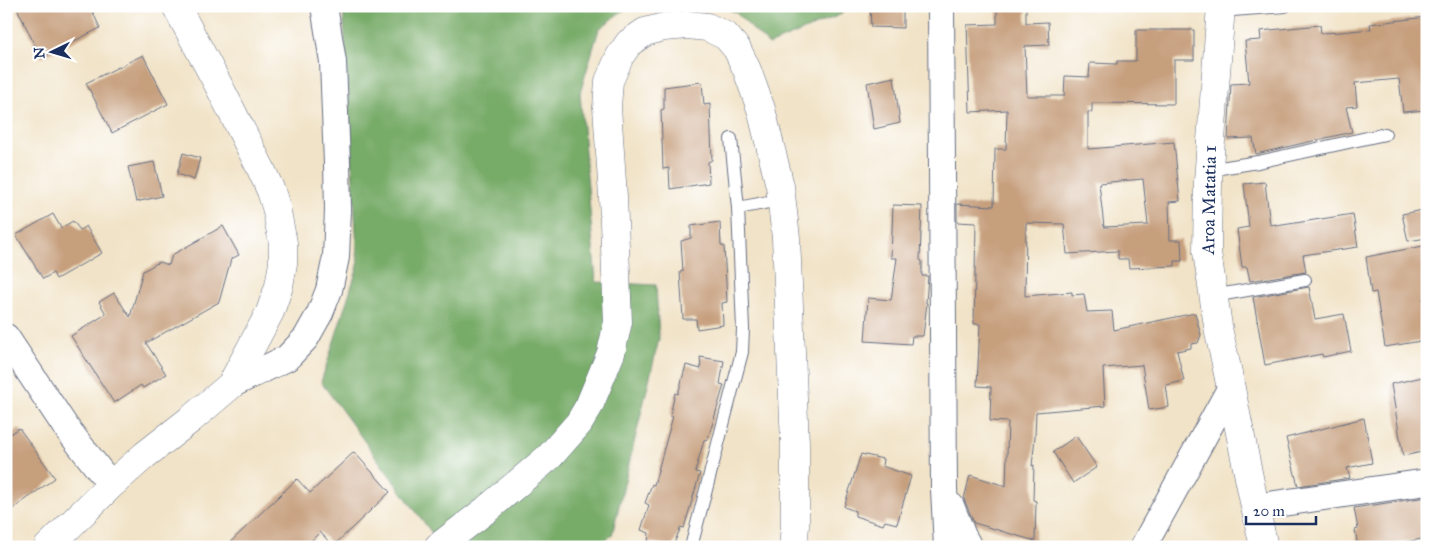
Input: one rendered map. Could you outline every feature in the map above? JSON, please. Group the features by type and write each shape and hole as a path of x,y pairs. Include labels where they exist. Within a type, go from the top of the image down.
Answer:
{"main road":[{"path":"48,547 111,485 145,455 232,385 270,312 280,286 283,243 276,207 261,169 176,6"},
{"name":"Aroa Matatia 1","path":"1220,9 1208,170 1207,252 1219,333 1264,547"},
{"path":"438,547 486,510 550,456 579,424 589,406 611,352 618,322 607,106 609,81 620,56 629,43 645,32 664,27 688,25 707,27 726,36 737,49 747,70 773,155 782,200 786,238 795,444 795,526 793,547"}],"street":[{"path":"232,385 287,358 306,338 329,290 336,257 338,210 333,62 324,6"},
{"path":"941,6 944,489 947,547"},
{"path":"6,337 65,426 111,485"},
{"path":"1143,547 1231,387"},
{"path":"1255,507 1427,482"},
{"path":"944,489 969,547"}],"lane":[{"name":"Aroa Matatia 1","path":"1220,9 1285,6"},
{"path":"1208,170 1258,162 1385,134"},
{"path":"692,547 742,352 743,329 738,208 731,139"},
{"path":"738,208 782,200"},
{"path":"1213,296 1305,280"}],"green space":[{"path":"343,6 629,6 599,29 580,93 596,282 656,285 659,339 612,535 597,547 442,547 321,382 358,266"},
{"path":"723,6 842,6 842,14 769,45 736,13"}],"building":[{"path":"16,6 90,6 100,28 41,58"},
{"path":"870,6 903,6 903,28 871,27"},
{"path":"997,6 1026,6 1026,23 1048,22 1049,45 1025,46 1027,96 1064,96 1065,76 1089,77 1090,63 1117,64 1117,61 1136,61 1136,30 1194,30 1194,60 1174,60 1174,104 1092,103 1092,112 1088,112 1088,149 1174,142 1180,201 1169,202 1170,240 1181,240 1182,261 1175,261 1175,266 1129,268 1128,259 1118,259 1118,251 1067,254 1064,224 1026,223 1025,296 1072,292 1072,295 1084,294 1087,312 1112,311 1114,330 1195,313 1201,335 1198,343 1191,344 1191,348 1177,351 1184,381 1166,385 1169,407 1149,410 1142,365 1103,368 1105,406 1036,412 1032,466 1034,465 1033,500 1036,501 1035,541 974,523 964,499 970,475 1006,486 1008,422 990,421 991,387 977,386 980,324 974,324 976,223 957,222 957,204 994,206 995,149 1006,149 1007,110 970,112 967,25 997,24","holes":["1143,179 1148,225 1104,227 1099,183"]},
{"path":"1426,17 1427,110 1403,112 1399,79 1355,83 1357,106 1346,107 1352,132 1256,154 1253,138 1228,139 1231,84 1249,83 1245,41 1261,40 1260,31 1320,25 1321,33 1340,32 1371,29 1370,24"},
{"path":"143,55 168,104 112,133 86,83"},
{"path":"894,77 900,123 874,129 867,83"},
{"path":"702,82 704,105 710,104 712,160 708,162 709,183 670,189 669,168 663,169 661,110 664,109 664,87"},
{"path":"183,153 200,158 194,180 177,174"},
{"path":"154,162 162,196 136,202 128,167"},
{"path":"1265,182 1270,225 1276,224 1276,226 1353,214 1358,247 1303,255 1306,272 1250,281 1247,267 1242,267 1237,229 1249,227 1244,184"},
{"path":"893,205 922,206 920,260 922,261 922,276 928,276 927,303 923,336 912,336 911,344 865,341 868,298 891,300 897,258 891,258"},
{"path":"1427,209 1427,238 1408,241 1402,214"},
{"path":"53,214 61,228 73,221 80,230 86,226 102,253 56,279 53,273 43,279 16,235"},
{"path":"720,222 721,246 724,246 727,302 722,303 723,325 697,329 696,319 683,319 680,272 683,271 681,241 691,238 691,226"},
{"path":"223,226 239,255 231,259 219,302 146,343 166,374 143,388 141,385 114,403 71,336 106,314 99,302 114,293 130,317 143,271 159,262 169,265 172,255"},
{"path":"1423,246 1427,261 1427,297 1423,298 1427,340 1385,347 1376,292 1371,293 1366,257"},
{"path":"1309,287 1315,319 1344,314 1351,351 1323,357 1322,354 1265,365 1253,297"},
{"path":"700,357 724,361 720,384 724,385 708,439 704,440 695,472 700,473 684,528 681,527 673,546 648,542 649,533 641,530 649,505 645,503 652,484 654,485 673,416 670,416 675,393 678,394 686,365 701,369"},
{"path":"1427,376 1427,451 1403,456 1391,384"},
{"path":"1364,418 1372,463 1347,468 1350,478 1298,486 1286,438"},
{"path":"19,428 55,478 6,514 6,437"},
{"path":"1076,436 1097,467 1073,483 1053,452"},
{"path":"354,452 390,492 333,546 320,532 305,547 225,547 297,479 310,493"},
{"path":"861,454 883,459 882,466 911,476 897,524 885,521 883,525 855,516 855,511 844,507"},
{"path":"1427,497 1427,538 1395,544 1395,547 1358,547 1355,530 1358,529 1354,508"}]}
